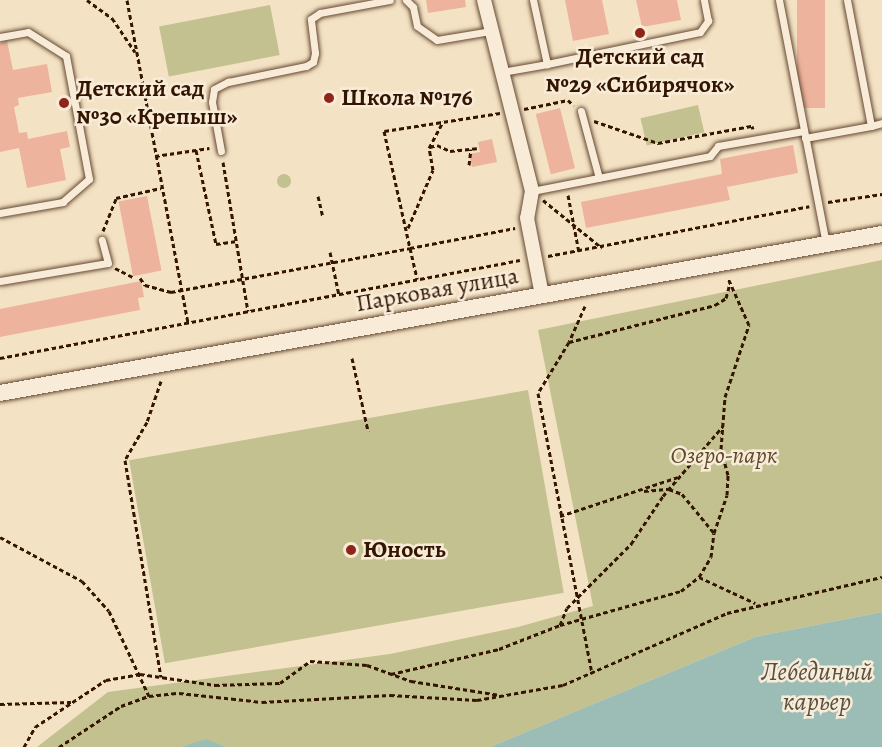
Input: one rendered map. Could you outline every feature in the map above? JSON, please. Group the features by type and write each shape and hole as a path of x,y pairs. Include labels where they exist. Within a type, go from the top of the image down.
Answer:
{"street":[{"path":"484,0 532,191 530,226 542,295"},
{"name":"Парковая улица","path":"0,393 882,234"}],"lane":[{"path":"220,148 212,102 214,89 228,82 306,66 313,62 315,53 311,19 320,13 390,0"},
{"path":"406,0 412,3 417,26 437,40 491,32"},
{"path":"533,0 547,64"},
{"path":"501,72 700,32 708,21 704,0"},
{"path":"779,0 826,244"},
{"path":"847,0 871,126"},
{"path":"0,37 28,32 66,56 89,179 63,202 0,213"},
{"path":"581,111 599,178"},
{"path":"532,191 710,156 718,146 882,123"},
{"path":"0,280 108,263 102,240"}],"path":[{"path":"87,0 112,18 136,54"},
{"path":"128,0 155,156 188,322"},
{"path":"417,279 384,132 568,100 595,122 658,143 752,126 755,140"},
{"path":"407,230 433,170 429,148 443,122"},
{"path":"429,148 437,145 450,151 477,148"},
{"path":"155,156 220,148 248,311"},
{"path":"469,165 471,149"},
{"path":"196,150 216,244 237,241"},
{"path":"566,184 579,252"},
{"path":"102,240 104,223 116,198 161,188"},
{"path":"532,191 602,248"},
{"path":"0,358 417,279 602,248 818,204 882,194"},
{"path":"318,196 323,217"},
{"path":"140,278 152,287 171,292 530,226"},
{"path":"330,252 339,295"},
{"path":"108,263 135,278"},
{"path":"390,674 500,649 560,625 681,591 699,577 711,557 714,533 728,495 728,475 721,449 725,397 749,325 721,263"},
{"path":"569,342 715,305 726,298 730,282"},
{"path":"585,306 569,342 538,393 592,674"},
{"path":"352,358 368,431"},
{"path":"159,364 162,380 147,422 125,460 161,677"},
{"path":"560,625 567,608 631,544 669,489 724,424"},
{"path":"560,516 679,477"},
{"path":"639,491 669,489 682,494 714,533"},
{"path":"0,537 82,581 109,611 150,696"},
{"path":"699,577 756,603"},
{"path":"59,747 121,706 150,696 179,693 262,702 390,694 477,700 563,685 592,674 634,652 756,603 882,577"},
{"path":"24,747 35,727 106,680 140,674 215,685 280,683 310,661 367,665 411,681 505,696"},
{"path":"0,704 72,702"}],"green space":[{"path":"270,5 280,55 169,77 159,27"},
{"path":"698,105 704,132 647,146 641,118"},
{"path":"281,174 287,174 291,181 287,188 281,188 277,184 277,178"},
{"name":"Озеро-парк","path":"882,260 882,612 755,637 490,747 227,747 206,740 180,747 37,747 108,692 390,654 518,627 593,606 538,330"},
{"name":"Юность","path":"528,390 564,593 165,663 129,460"}],"water":[{"name":"Лебединый карьер","path":"882,612 882,747 490,747 755,637"},
{"path":"206,739 227,747 180,747"}],"building":[{"path":"426,0 465,0 466,7 428,13"},
{"path":"565,0 602,0 609,34 573,41"},
{"path":"636,0 677,0 681,20 642,27"},
{"path":"797,0 825,0 825,108 797,108"},
{"path":"7,41 13,70 47,64 52,92 18,98 19,105 14,107 19,133 27,132 28,139 67,131 70,147 60,149 66,180 27,188 19,148 0,152 0,43"},
{"path":"560,108 575,168 551,174 536,114"},
{"path":"492,139 497,162 472,167 469,154 480,152 478,142"},
{"path":"793,145 798,173 727,187 730,200 586,228 581,202 722,174 720,159"},
{"path":"147,196 162,271 133,276 119,202"},
{"path":"141,281 144,297 138,298 140,310 0,337 0,309"}],"place":[{"name":"Детский сад №29 «Сибирячок»","path":"640,33"},
{"name":"Школа №176","path":"329,98"},
{"name":"Детский сад №30 «Крепыш»","path":"64,103"},
{"name":"Юность","path":"351,550"}]}
